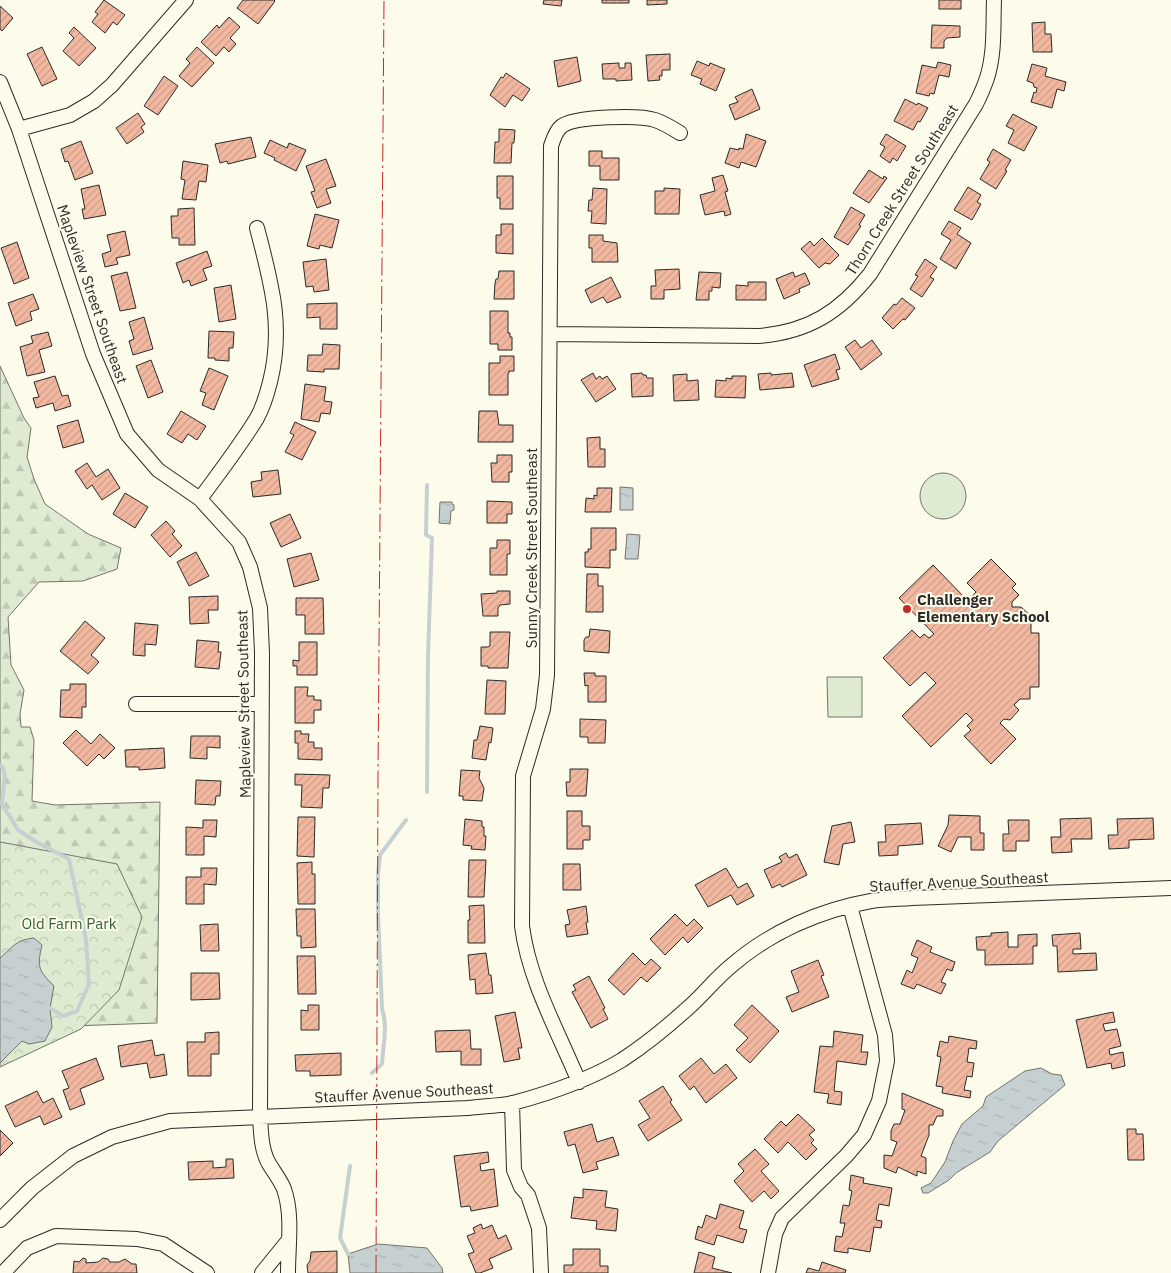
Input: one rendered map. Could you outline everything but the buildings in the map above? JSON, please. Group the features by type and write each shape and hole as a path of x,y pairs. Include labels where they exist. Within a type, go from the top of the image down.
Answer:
{"street":[{"path":"19,129 70,114 94,101 112,85 186,0"},
{"name":"Thorn Creek Street Southeast","path":"550,334 759,336 790,331 810,324 829,314 850,298 870,274 976,104 986,80 993,50 994,0"},
{"name":"Mapleview Street Southeast","path":"0,82 19,129 93,354 127,434 158,470 200,499 239,542 250,566 260,608 262,704 260,1116 262,1141 267,1160 284,1188 290,1217 288,1273"},
{"name":"Sunny Creek Street Southeast","path":"579,1082 532,973 522,926 523,776 543,709 547,675 551,146 561,127 571,121 627,118 654,120 680,133"},
{"path":"200,499 257,417 268,390 275,361 276,307 257,228"},
{"path":"136,704 262,704"},
{"name":"Stauffer Avenue Southeast","path":"0,1220 32,1188 74,1156 112,1137 170,1121 468,1108 512,1103 579,1082 621,1060 655,1036 743,956 791,927 817,916 850,906 872,901 912,898 1171,888"},
{"path":"768,1273 775,1234 782,1218 846,1156 864,1135 879,1101 887,1062 884,1035 850,906"},
{"path":"512,1103 514,1170 521,1187 528,1195 539,1228 541,1273"},
{"path":"3,1273 27,1248 56,1236 137,1239 163,1244 207,1273"},
{"path":"262,1273 288,1241"}],"green space":[{"path":"0,366 24,418 31,428 27,457 45,504 88,534 121,548 117,569 83,581 39,582 8,617 11,665 24,690 20,714 21,727 30,727 34,740 32,801 55,805 160,802 157,1023 72,1026 0,867"},
{"path":"939,473 947,473 956,477 962,483 966,496 962,509 956,515 947,519 939,519 930,515 924,509 920,500 920,492 924,483 930,477"},
{"path":"827,677 862,677 862,717 828,717"},
{"name":"Old Farm Park","path":"0,842 117,864 142,917 119,990 81,1029 0,1067"}],"water":[{"path":"620,487 633,488 633,510 620,510"},
{"path":"440,502 452,502 454,505 454,510 451,511 450,524 439,523"},
{"path":"627,534 640,535 638,559 625,559"},
{"path":"34,938 42,945 40,968 54,986 50,1008 52,1027 45,1041 29,1044 22,1041 0,1063 0,958 18,942"},
{"path":"1041,1068 1052,1074 1061,1075 1065,1085 998,1141 990,1152 928,1193 923,1193 921,1188 931,1183 945,1162 962,1124 983,1106 986,1097 1025,1071"},
{"path":"378,1244 427,1248 442,1268 443,1273 350,1273 348,1254"}],"waterway":[{"path":"427,485 426,535 432,538 428,656 427,792"},
{"path":"0,765 5,775 2,804 18,830 69,859 86,940 89,984 77,1011 63,1016 50,1008"},
{"path":"372,1073 382,1064 385,1029 382,1009 378,913 380,855 406,820"},
{"path":"348,1254 340,1238 350,1166"}],"power":[{"path":"376,1273 384,0"}],"place":[{"name":"Challenger Elementary School","path":"907,609"}]}
